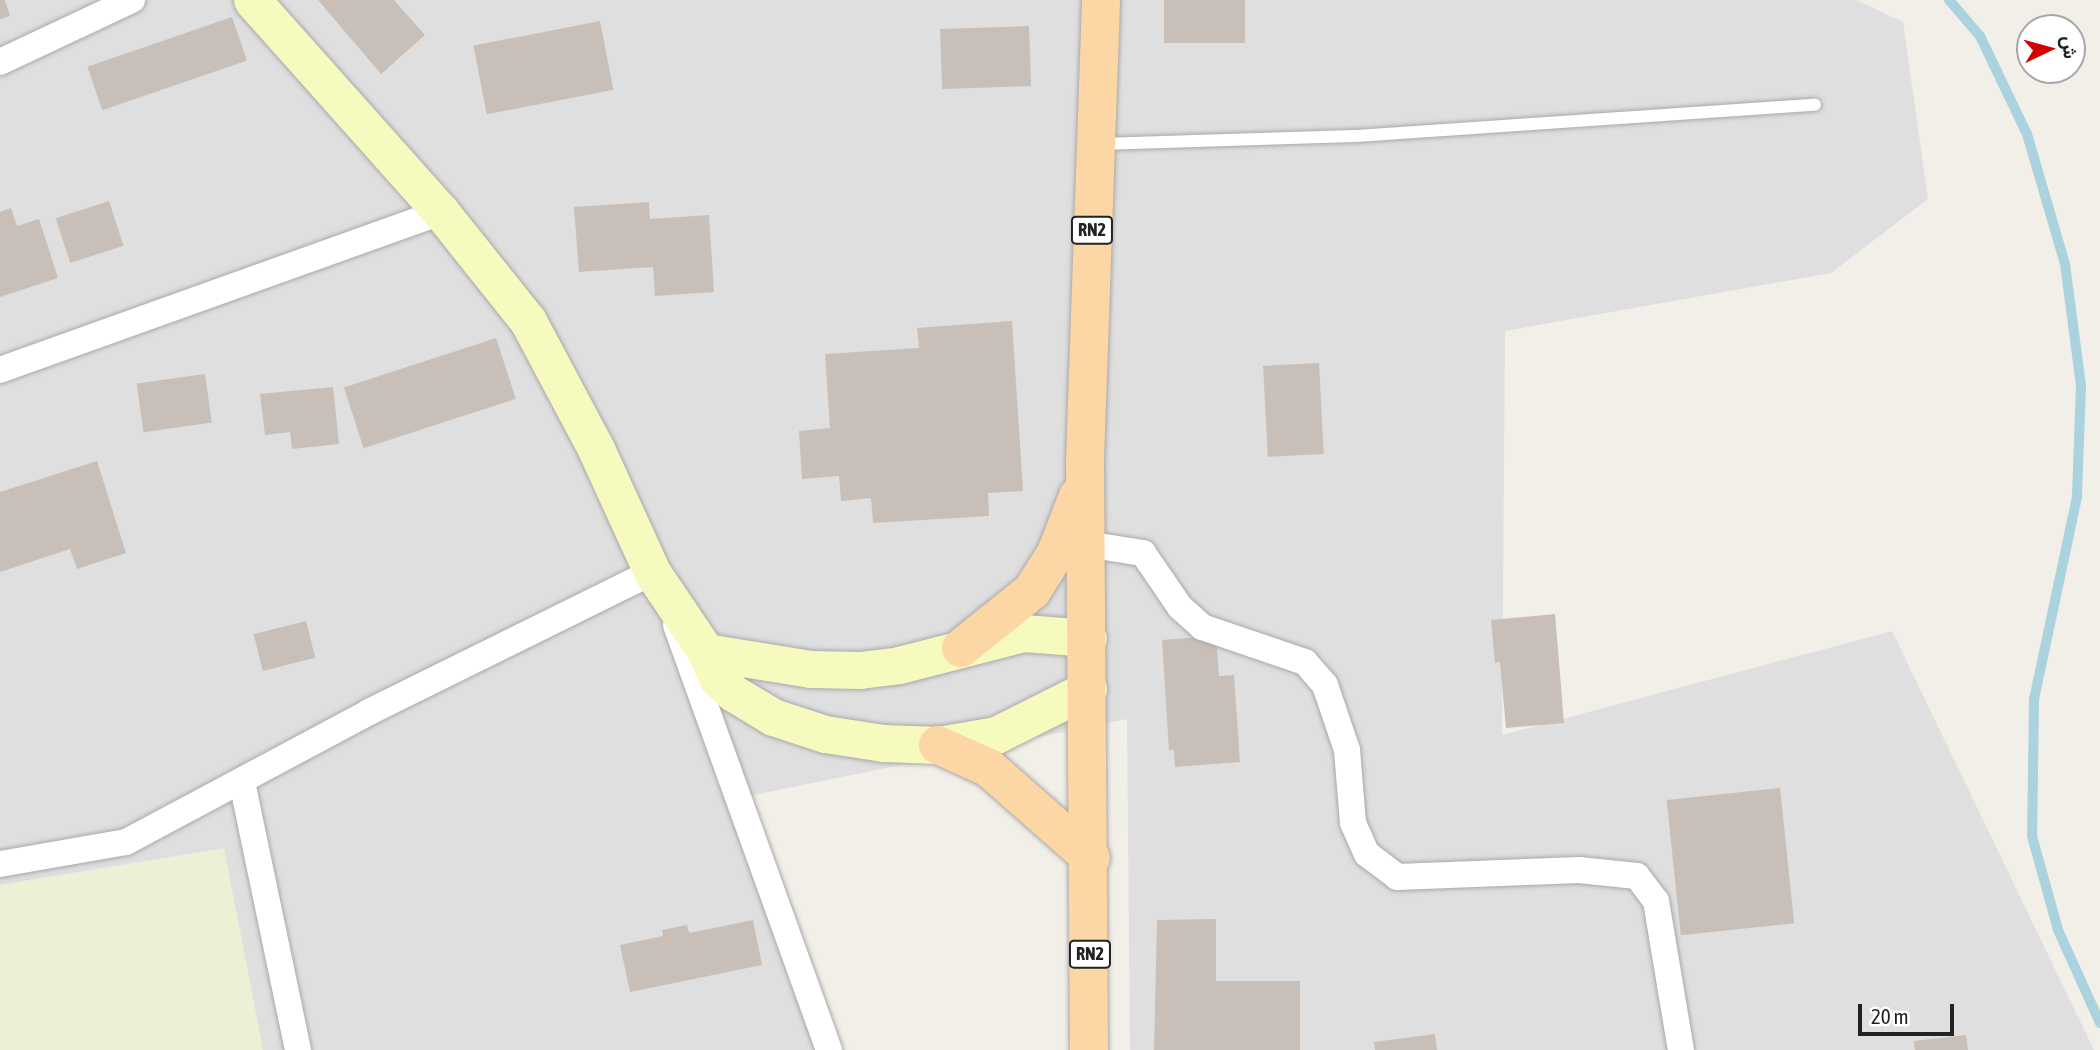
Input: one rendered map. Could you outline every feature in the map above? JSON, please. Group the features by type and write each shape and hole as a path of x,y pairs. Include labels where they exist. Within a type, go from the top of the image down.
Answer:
{"main road":[{"name":"RN2","path":"1089,1050 1091,858 1085,460 1101,0"},
{"path":"265,4 441,212 528,321 596,449 660,586 706,652 725,687 773,717 853,739 938,745 1014,728 1088,689"},
{"path":"961,648 1021,602 1040,580 1074,511 1085,460"},
{"path":"706,652 849,671 899,665 1024,633 1087,638"},
{"path":"938,745 989,768 1091,858"}],"street":[{"path":"0,62 132,0"},
{"path":"0,370 441,212"},
{"path":"1086,544 1143,553 1180,607 1202,627 1305,662 1325,685 1347,750 1353,823 1367,854 1397,877 1579,870 1637,876 1656,901 1681,1050"},
{"path":"0,864 126,842 369,712 660,586 829,1050"},
{"path":"242,782 298,1050"}],"lane":[{"path":"1094,144 1355,136 1815,105"}],"shaded area":[{"path":"0,0 1856,0 1903,22 1928,199 1831,273 1505,331 1502,735 1892,631 2094,1050 1130,1050 1127,719 734,799 815,1050 0,1050"}],"green space":[{"path":"224,848 263,1050 0,1050 0,885"}],"building":[{"path":"0,0 5,0 10,16 0,19"},
{"path":"318,0 394,0 425,35 381,74"},
{"path":"1164,0 1245,0 1245,43 1164,43"},
{"path":"232,17 247,60 102,110 87,67"},
{"path":"600,21 613,90 487,114 473,46"},
{"path":"1029,26 1031,86 942,89 940,29"},
{"path":"109,201 124,246 70,263 56,218"},
{"path":"649,202 650,219 709,215 714,292 655,296 653,267 579,272 574,207"},
{"path":"11,208 17,226 39,219 58,278 0,297 0,212"},
{"path":"1012,321 1023,491 988,493 989,516 873,523 871,498 841,501 839,476 802,479 799,431 830,428 825,354 919,348 917,328"},
{"path":"496,338 516,399 364,448 344,387"},
{"path":"1319,363 1324,454 1268,457 1263,366"},
{"path":"205,374 212,423 143,432 137,384"},
{"path":"333,387 339,444 292,449 290,432 265,435 260,394"},
{"path":"97,461 126,553 77,569 70,549 0,572 0,492"},
{"path":"1555,614 1564,723 1506,728 1500,662 1495,663 1491,620"},
{"path":"306,621 315,658 263,671 254,634"},
{"path":"1216,636 1219,676 1234,675 1240,762 1175,767 1174,750 1169,750 1162,640"},
{"path":"1780,788 1794,923 1681,935 1667,800"},
{"path":"1216,919 1216,981 1300,981 1300,1050 1154,1050 1157,920"},
{"path":"753,920 762,965 630,992 620,945 663,936 662,930 687,925 689,933"},
{"path":"1435,1034 1437,1050 1375,1050 1374,1042"},
{"path":"1966,1035 1968,1050 1915,1050 1914,1041"}],"waterway":[{"path":"1949,0 1980,36 2027,134 2065,264 2081,386 2077,497 2034,699 2032,836 2058,930 2100,1023"}]}
